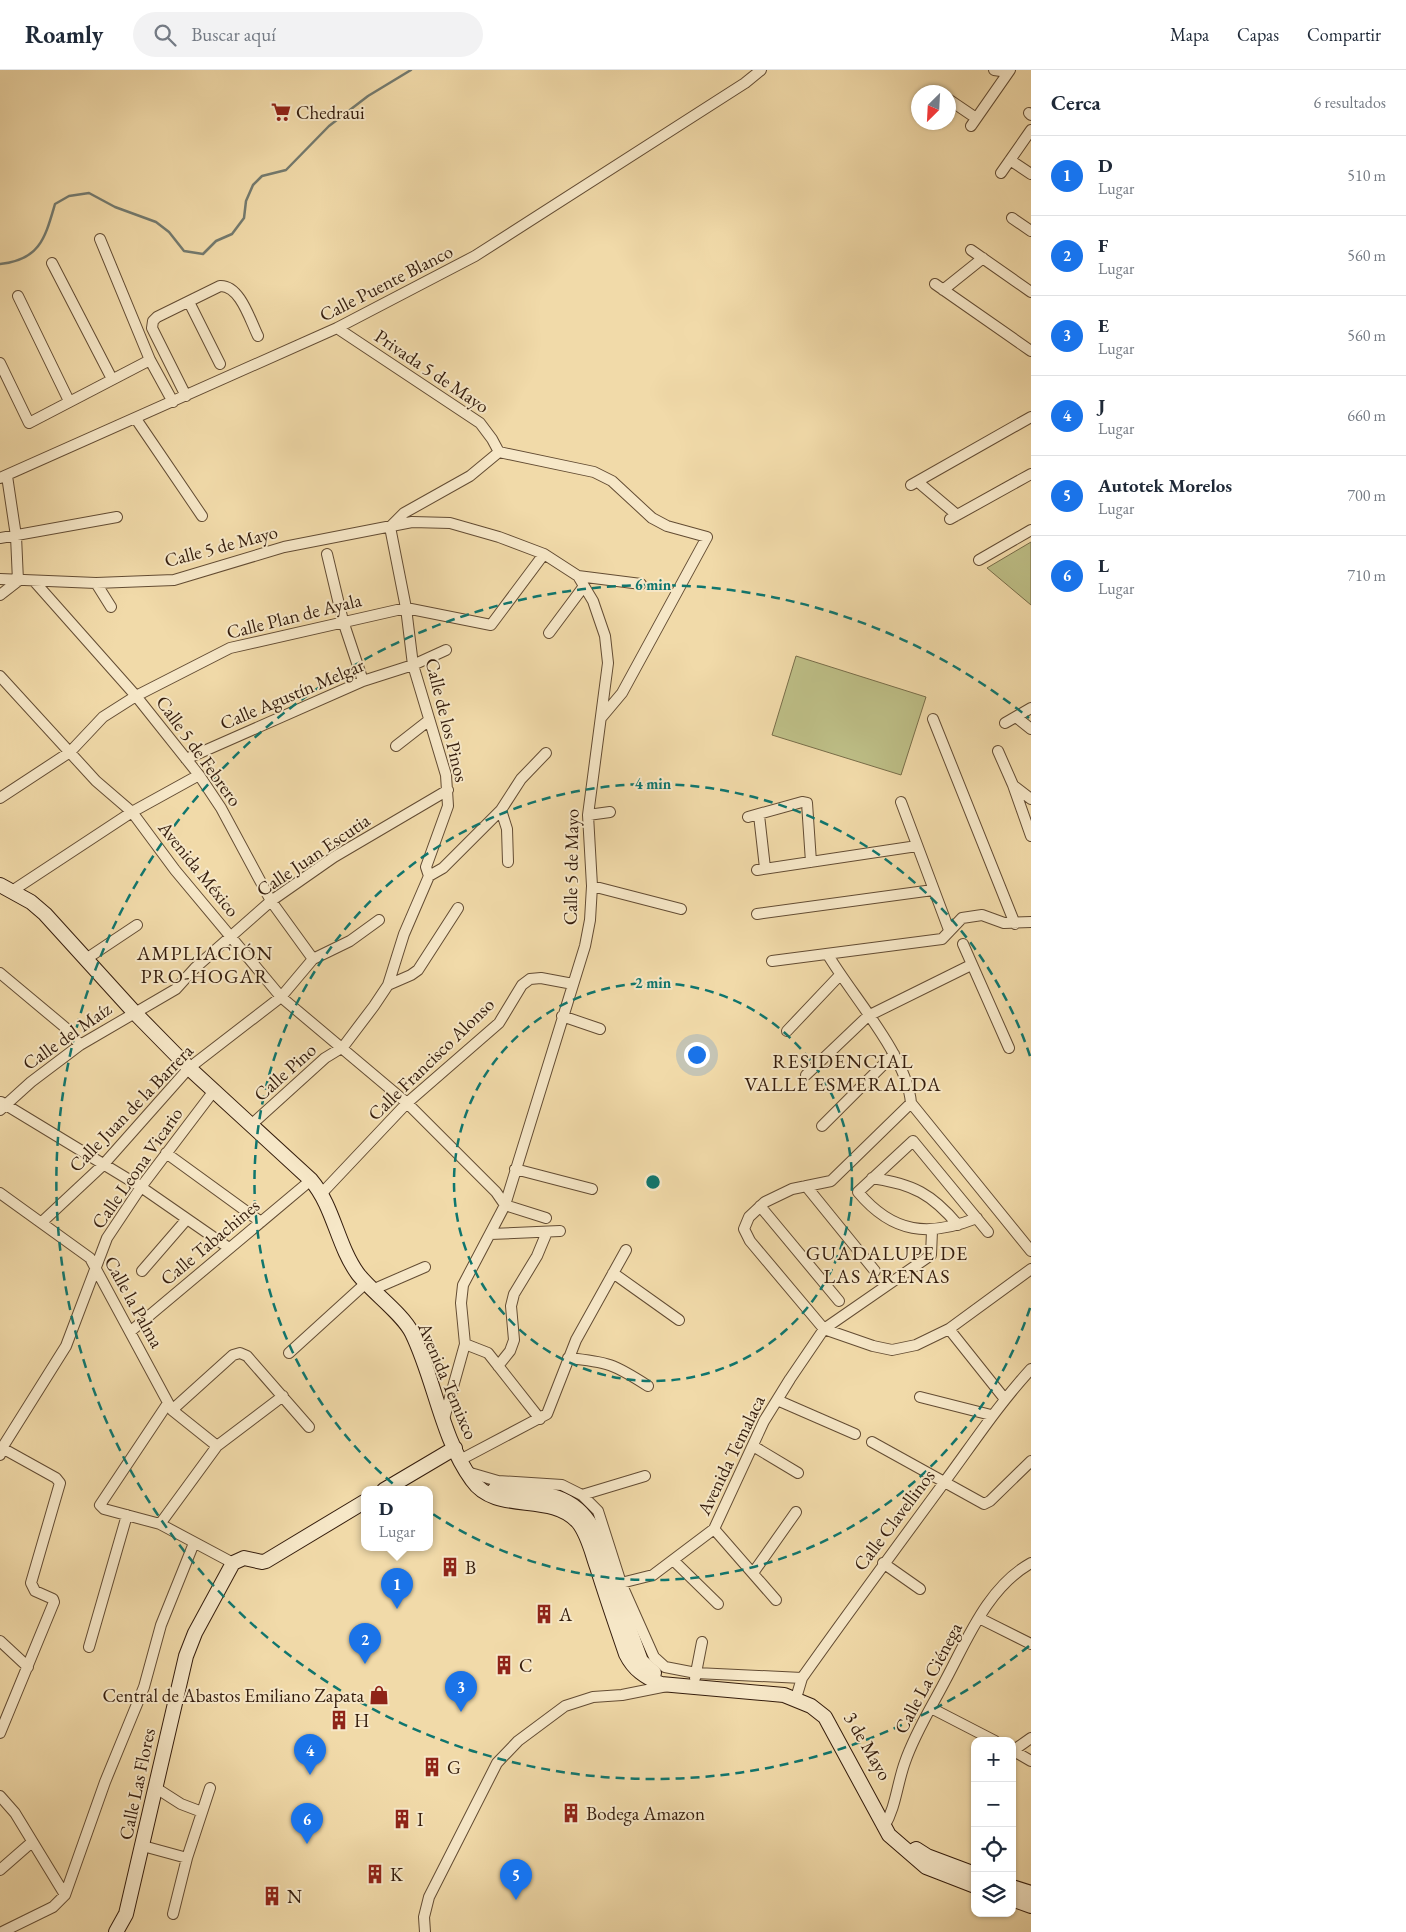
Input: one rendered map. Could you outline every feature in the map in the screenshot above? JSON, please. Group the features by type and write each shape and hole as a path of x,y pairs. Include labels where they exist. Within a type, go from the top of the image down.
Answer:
{"main road":[{"name":"Avenida Temixco","path":"6,888 31,902 45,914 134,1012 189,1068 311,1180 322,1193 342,1247 369,1286 411,1330 444,1419 464,1465"},
{"path":"397,1486 464,1465 490,1496 550,1506 564,1511 578,1523 588,1543 632,1666 645,1677 784,1694 798,1689"},
{"name":"3 de Mayo","path":"464,1465 494,1489 551,1495 574,1504 585,1515 592,1527 638,1654 648,1669 658,1675 673,1679 695,1677 798,1689 825,1709 837,1724 886,1823 905,1842 926,1856 971,1873"},
{"path":"234,1563 244,1558 262,1562 361,1504"},
{"name":"Calle Las Flores","path":"116,1932 126,1914 189,1644 234,1563"},
{"path":"886,1823 904,1849 926,1867 971,1884"},
{"path":"1016,1888 1031,1893"},
{"path":"1016,1900 1031,1906"}],"street":[{"name":"Calle Puente Blanco","path":"4,477 337,328 475,256 745,83 761,70"},
{"path":"994,70 1009,71"},
{"path":"956,106 973,122 1009,71"},
{"path":"1001,173 1031,130"},
{"path":"1010,160 1031,174"},
{"path":"1012,218 1031,230"},
{"path":"100,240 150,360 173,402"},
{"path":"971,250 1031,292"},
{"path":"983,258 939,287 1031,351"},
{"path":"52,262 112,379"},
{"path":"186,396 163,354 152,325 156,317 220,286 232,288 258,336"},
{"path":"18,296 70,401"},
{"path":"189,302 220,364"},
{"name":"Privada 5 de Mayo","path":"337,328 480,423 492,438 499,452"},
{"path":"0,363 29,423 150,360"},
{"path":"1031,417 914,484 953,517 1031,474"},
{"path":"136,419 202,516"},
{"path":"499,452 594,472 612,481 652,518 667,526 691,530 707,537 622,693 600,718"},
{"name":"Calle 5 de Mayo","path":"390,526 404,513 470,476 499,452"},
{"path":"0,595 18,581 16,536 4,477"},
{"path":"0,538 117,517"},
{"name":"Calle 5 de Mayo","path":"0,579 96,583 174,580 284,547 412,522 450,523 499,537 544,554 578,576 593,600 605,636 608,663 588,816 592,886 590,920 585,946 505,1205 464,1285 461,1303 465,1344 444,1419"},
{"name":"Calle de los Pinos","path":"343,1047 388,985 404,934 429,876 426,867 448,806 446,775 428,721 413,665 406,608 390,526"},
{"path":"979,560 1031,530"},
{"path":"327,554 343,620 363,681"},
{"name":"Calle Plan de Ayala","path":"0,798 70,752 103,718 136,696 230,648 276,639 343,620 406,608 491,625 544,554"},
{"path":"578,576 641,584"},
{"name":"Calle 5 de Febrero","path":"34,580 136,696 199,775 221,808 272,901 313,959"},
{"path":"96,583 111,607"},
{"path":"549,633 584,586"},
{"name":"Calle Agustín Melgar","path":"186,759 363,681 413,665 446,650"},
{"name":"Avenida México","path":"0,676 96,781 132,812 175,870 281,996 407,1103 496,1192 505,1205"},
{"path":"1005,723 1031,708"},
{"path":"1016,718 1031,729"},
{"path":"933,719 1015,924"},
{"path":"396,746 428,721"},
{"path":"998,751 1013,785 1031,836"},
{"path":"429,876 442,868 501,810 521,779 546,753"},
{"path":"6,888 132,812 199,775"},
{"path":"1013,785 1031,799"},
{"name":"Calle Juan Escutia","path":"134,1012 176,989 195,968 272,901 334,857 448,790"},
{"path":"748,817 802,802 807,803 811,862"},
{"path":"901,802 949,930"},
{"path":"501,810 507,829 508,862"},
{"path":"588,816 610,812"},
{"path":"759,815 761,869 917,846"},
{"path":"592,886 681,909"},
{"path":"757,914 934,890"},
{"path":"388,985 418,970 458,908"},
{"path":"772,961 942,939 962,918 982,915 1004,923 1031,922"},
{"path":"313,959 350,941 379,920"},
{"path":"86,958 136,925"},
{"path":"963,944 1008,1048"},
{"path":"828,955 894,1054 910,1091 911,1104 1031,1250"},
{"name":"Calle Juan de la Barrera","path":"42,1222 103,1165 189,1068 281,996 313,959"},
{"path":"806,1075 868,1016 971,966"},
{"path":"0,973 67,1029 80,1045"},
{"path":"787,1031 840,975"},
{"name":"Calle Francisco Alonso","path":"322,1193 407,1103 499,1023 522,985 530,979 541,978 573,984"},
{"name":"Calle del Maíz","path":"2,1105 80,1045 134,1012"},
{"path":"562,1016 600,1028"},
{"name":"Calle Pino","path":"251,1125 325,1058 343,1047"},
{"path":"822,1126 894,1054"},
{"name":"Calle Leona Vicario","path":"1,1451 66,1346 107,1238 141,1187 213,1092"},
{"path":"911,1104 830,1181 792,1189 760,1206 749,1217 744,1229 750,1241 824,1329 873,1346 892,1350 916,1345 949,1329 1031,1269"},
{"path":"2,1105 141,1187 229,1248"},
{"path":"977,1218 932,1231 906,1227 882,1215 858,1192 913,1141 977,1218 988,1232"},
{"path":"166,1153 260,1222"},
{"path":"515,1169 592,1189"},
{"path":"872,1178 898,1182 926,1194 941,1205 958,1225"},
{"name":"Calle Tabachines","path":"130,1331 311,1180"},
{"path":"806,1186 876,1271"},
{"name":"Calle la Palma","path":"0,1193 90,1258 170,1406 217,1446"},
{"path":"505,1205 546,1218"},
{"path":"760,1206 839,1301"},
{"path":"142,1271 187,1219"},
{"path":"490,1234 560,1231"},
{"path":"824,1329 931,1255 932,1231"},
{"path":"498,1366 510,1351 514,1340 511,1306 514,1294 537,1256 547,1232"},
{"path":"464,1465 547,1414 568,1358 626,1250"},
{"path":"289,1352 369,1286 425,1267"},
{"path":"613,1273 679,1320"},
{"name":"Avenida Temalaca","path":"621,1584 653,1575 714,1529 777,1400 824,1329"},
{"path":"949,1329 1004,1398"},
{"path":"465,1344 488,1353 540,1419"},
{"path":"234,1563 160,1524 104,1509 100,1505 170,1406 233,1355 240,1353 247,1356 309,1427"},
{"path":"568,1358 605,1362 619,1367 648,1386"},
{"name":"Calle Clavellinos","path":"798,1689 883,1564 945,1483 991,1415 1031,1369"},
{"path":"160,1524 217,1446 283,1396"},
{"path":"920,1397 991,1415"},
{"path":"777,1400 855,1434"},
{"path":"872,1442 984,1504 990,1501 1031,1461"},
{"path":"753,1446 798,1473"},
{"path":"0,1734 55,1600 35,1591 31,1583 60,1483 56,1478 1,1451"},
{"path":"424,1932 424,1917 429,1897 496,1763 538,1724 565,1706 593,1697 632,1693 673,1679 665,1667 654,1657 621,1584 598,1511 582,1495 562,1485 498,1481 464,1465"},
{"path":"582,1495 645,1476"},
{"path":"753,1573 796,1512"},
{"path":"89,1647 127,1515"},
{"path":"714,1529 776,1600"},
{"path":"2,1932 53,1908 65,1896 105,1782 144,1686 161,1625 194,1543"},
{"path":"674,1561 718,1604"},
{"name":"Calle La Ciénega","path":"886,1823 904,1764 917,1732 979,1618 990,1601 1015,1572 1031,1563"},
{"path":"883,1564 920,1589"},
{"path":"979,1618 1031,1644"},
{"path":"0,1642 28,1666"},
{"path":"695,1677 702,1642"},
{"path":"930,1708 987,1737"},
{"path":"1016,1748 1031,1738"},
{"path":"1016,1752 1031,1761"},
{"path":"156,1788 181,1804 202,1812"},
{"path":"173,1914 187,1858 210,1788"},
{"path":"0,1796 15,1813 65,1896"},
{"path":"0,1870 32,1842"},
{"path":"143,1846 187,1858"}],"green space":[{"path":"1031,542 1031,605 987,568"},
{"path":"796,656 926,697 901,775 772,735"}],"waterway":[{"path":"0,264 24,258 39,245 48,227 55,204 69,196 89,193 115,207 156,222 169,232 184,251 203,254 216,241 232,234 244,218 246,201 253,185 262,176 286,170 329,126 368,96 411,70"}],"place":[{"name":"Chedraui","path":"281,112"},
{"name":"B","path":"450,1567"},
{"name":"D","path":"397,1609"},
{"name":"A","path":"544,1614"},
{"name":"F","path":"365,1664"},
{"name":"C","path":"504,1665"},
{"name":"Central de Abastos Emiliano Zapata","path":"379,1695"},
{"name":"E","path":"461,1712"},
{"name":"H","path":"339,1720"},
{"name":"G","path":"432,1767"},
{"name":"J","path":"310,1775"},
{"name":"Bodega Amazon","path":"571,1813"},
{"name":"I","path":"402,1819"},
{"name":"L","path":"307,1844"},
{"name":"K","path":"375,1874"},
{"name":"N","path":"272,1896"},
{"name":"Autotek Morelos","path":"516,1900"}],"district":[{"name":"AMPLIACIÓN PRO-HOGAR","path":"205,964"},
{"name":"RESIDENCIAL VALLE ESMERALDA","path":"843,1072"},
{"name":"GUADALUPE DE LAS ARENAS","path":"887,1264"}]}
